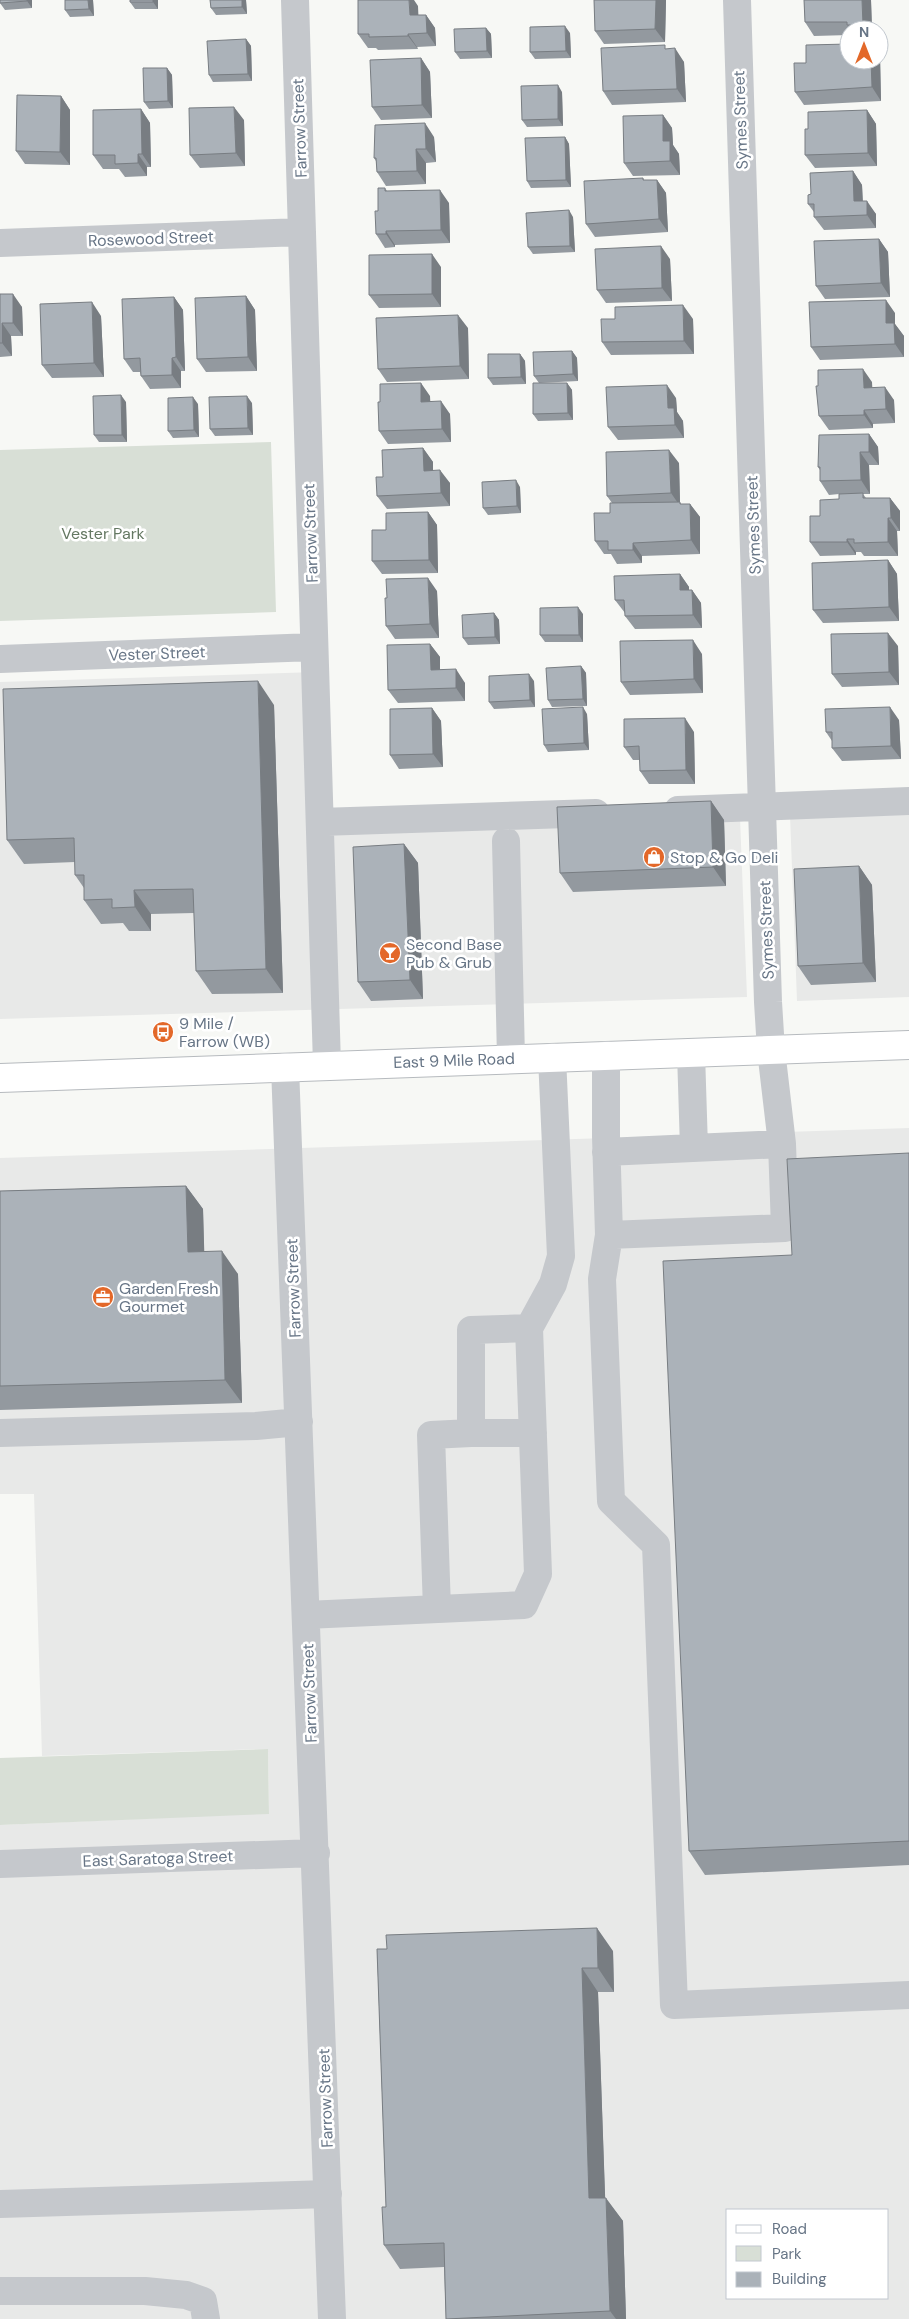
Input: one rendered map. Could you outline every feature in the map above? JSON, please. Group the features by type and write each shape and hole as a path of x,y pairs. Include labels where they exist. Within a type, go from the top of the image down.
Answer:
{"main road":[{"name":"East 9 Mile Road","path":"0,1078 909,1045"}],"street":[{"name":"Farrow Street","path":"295,0 327,1065"},
{"name":"Symes Street","path":"609,1235 785,1228 782,1144 771,1050 737,0"},
{"name":"Rosewood Street","path":"0,243 302,232"},
{"name":"Vester Street","path":"0,659 314,646"},
{"path":"657,811 909,801"},
{"path":"320,822 618,812"},
{"path":"506,842 511,1058"},
{"path":"691,1053 694,1148"},
{"path":"606,1055 606,1152 609,1235 602,1279 611,1501 656,1545 674,2005 909,1995"},
{"path":"306,1615 524,1605 538,1574 529,1328 553,1284 561,1256 552,1057"},
{"name":"Farrow Street","path":"285,1067 332,2319"},
{"path":"606,1152 782,1144"},
{"path":"472,1433 471,1330 529,1328"},
{"path":"0,1433 256,1426 299,1422"},
{"path":"437,1609 431,1435 533,1433"},
{"name":"East Saratoga Street","path":"0,1864 316,1853"},
{"path":"0,2204 328,2194"},
{"path":"0,2291 145,2291 186,2295 203,2300 206,2319"}],"shaded area":[{"path":"316,672 321,831 740,818 747,997 0,1019 0,682"},
{"path":"909,812 909,997 797,1001 790,815"},
{"path":"909,1128 909,2319 0,2319 0,1825 269,1813 268,1749 42,1756 34,1494 0,1494 0,1158"}],"green space":[{"name":"Vester Park","path":"271,442 276,612 0,621 0,450"},
{"path":"268,1749 269,1814 0,1825 0,1758"}],"building":[{"path":"0,0 27,0 27,1 0,3"},
{"path":"65,0 88,0 89,9 65,10"},
{"path":"130,0 153,0 153,2 130,2"},
{"path":"210,0 242,0 242,7 211,8"},
{"path":"358,0 409,0 410,15 426,15 427,33 408,34 408,36 369,37 369,34 358,34"},
{"path":"594,0 656,0 655,29 595,31"},
{"path":"804,0 862,0 863,20 805,22"},
{"path":"565,26 566,51 530,52 530,27"},
{"path":"486,28 487,51 455,52 454,29"},
{"path":"246,39 248,74 209,75 207,41"},
{"path":"839,44 839,70 871,70 872,87 795,92 794,63 806,63 806,45"},
{"path":"665,45 665,49 675,48 677,89 603,91 601,48"},
{"path":"421,58 422,105 372,107 370,60"},
{"path":"143,68 167,68 168,101 144,102"},
{"path":"558,85 558,119 522,120 521,86"},
{"path":"17,95 61,96 60,152 16,151"},
{"path":"234,107 236,153 190,155 189,108"},
{"path":"141,109 142,154 138,154 138,163 115,164 115,155 93,155 93,110"},
{"path":"867,110 868,153 805,155 805,129 808,129 808,112"},
{"path":"663,115 663,141 670,141 670,161 624,163 623,116"},
{"path":"425,123 426,149 416,149 417,171 377,172 376,158 374,158 375,125"},
{"path":"565,137 566,180 527,181 525,138"},
{"path":"853,171 854,201 867,201 867,215 814,217 814,204 808,204 808,195 811,194 810,173"},
{"path":"643,178 643,180 657,180 659,219 586,224 584,181"},
{"path":"378,188 385,188 385,191 440,190 441,230 386,231 386,234 376,234 375,211 378,211"},
{"path":"569,210 570,246 528,247 526,213"},
{"path":"879,239 881,283 816,286 814,241"},
{"path":"661,246 662,288 597,290 595,249"},
{"path":"432,254 432,294 369,295 369,255"},
{"path":"0,294 13,294 13,323 2,323 2,343 0,343"},
{"path":"246,296 248,357 197,359 195,298"},
{"path":"174,297 176,357 172,358 172,375 141,376 140,358 124,359 122,299"},
{"path":"886,300 886,323 894,323 895,344 811,347 809,302"},
{"path":"92,302 94,363 42,365 40,304"},
{"path":"683,305 684,341 602,342 601,319 615,319 615,307"},
{"path":"458,315 460,366 378,369 376,318"},
{"path":"572,351 573,374 534,376 533,352"},
{"path":"488,354 520,354 521,377 488,378"},
{"path":"863,369 864,388 885,387 886,409 864,410 864,415 819,416 816,386 818,386 818,370"},
{"path":"421,383 421,402 441,401 442,429 379,431 378,402 380,402 380,384"},
{"path":"533,383 567,383 568,413 533,414"},
{"path":"667,385 668,408 674,408 675,425 608,427 606,387"},
{"path":"121,395 122,435 94,435 93,396"},
{"path":"247,396 248,428 210,429 209,397"},
{"path":"193,397 194,430 168,431 168,398"},
{"path":"869,434 869,452 860,452 861,480 820,481 820,467 818,467 819,435"},
{"path":"423,448 424,471 440,470 441,493 377,496 376,477 383,477 382,450"},
{"path":"669,450 671,493 607,496 606,452"},
{"path":"516,480 517,506 483,508 482,482"},
{"path":"863,493 863,498 890,498 891,518 888,518 888,542 854,543 854,539 847,539 847,542 810,542 810,516 820,516 820,500 839,499 839,494"},
{"path":"680,502 680,504 690,504 691,540 633,543 633,550 608,550 608,541 595,541 594,513 610,513 610,503"},
{"path":"428,512 429,560 372,561 372,530 386,530 386,513"},
{"path":"888,560 889,607 813,610 812,563"},
{"path":"680,574 680,590 692,590 693,615 625,616 624,600 615,600 614,576"},
{"path":"428,578 430,624 386,626 386,579"},
{"path":"578,607 579,635 540,635 540,608"},
{"path":"494,613 495,637 463,638 462,615"},
{"path":"888,633 889,672 832,674 831,634"},
{"path":"693,640 694,679 621,682 620,641"},
{"path":"430,644 431,670 456,669 456,688 388,690 387,645"},
{"path":"581,666 583,699 548,700 546,668"},
{"path":"529,674 530,700 489,702 489,676"},
{"path":"258,681 266,969 196,971 193,889 134,890 135,907 112,908 112,899 84,900 84,875 75,875 74,838 7,840 3,689"},
{"path":"583,707 584,743 544,745 542,709"},
{"path":"890,707 891,746 832,748 832,732 826,732 825,709"},
{"path":"432,708 433,754 390,755 390,709"},
{"path":"685,718 686,770 640,771 639,746 624,747 624,719"},
{"path":"711,801 713,867 560,873 557,807"},
{"path":"404,844 410,980 358,982 353,847"},
{"path":"859,866 863,963 798,966 794,869"},
{"path":"909,1153 909,1841 689,1851 663,1261 792,1255 787,1159"},
{"path":"186,1186 188,1252 222,1251 225,1380 0,1386 0,1191"},
{"path":"597,1928 598,1968 582,1968 589,2198 606,2198 610,2311 446,2319 444,2243 384,2245 382,2207 386,2207 377,1949 387,1949 386,1935"}],"place":[{"name":"Stop & Go Deli","path":"654,857"},
{"name":"Second Base Pub & Grub","path":"390,953"},
{"name":"9 Mile / Farrow (WB)","path":"163,1032"},
{"name":"Garden Fresh Gourmet","path":"103,1297"}]}
